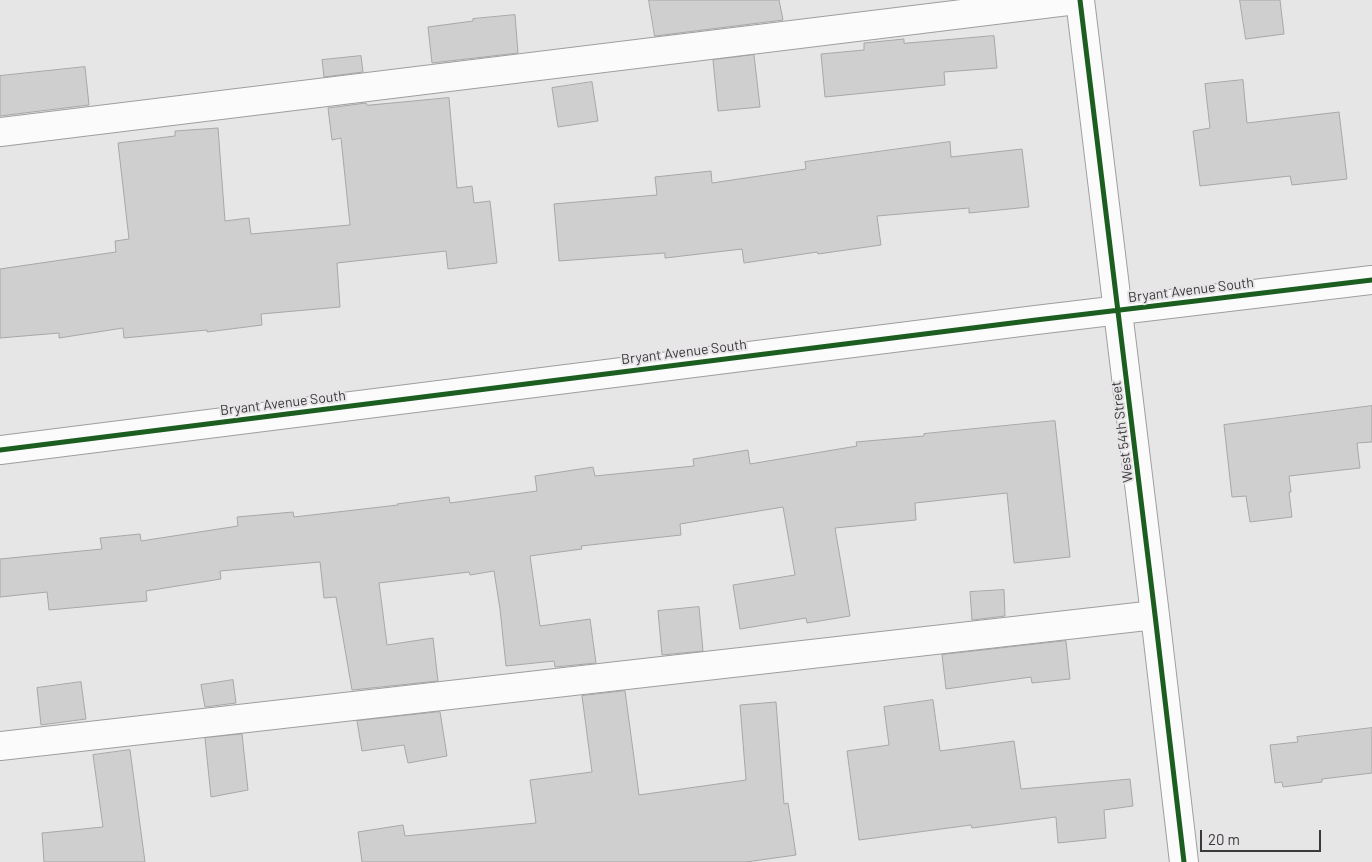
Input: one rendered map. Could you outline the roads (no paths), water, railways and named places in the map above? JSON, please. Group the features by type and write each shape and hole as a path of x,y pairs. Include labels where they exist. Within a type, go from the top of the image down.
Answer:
{"street":[{"path":"0,132 1078,0"},
{"name":"West 54th Street","path":"1078,0 1118,310 1184,862"},
{"name":"Bryant Avenue South","path":"0,450 1372,280"},
{"path":"0,746 1155,614"}]}
